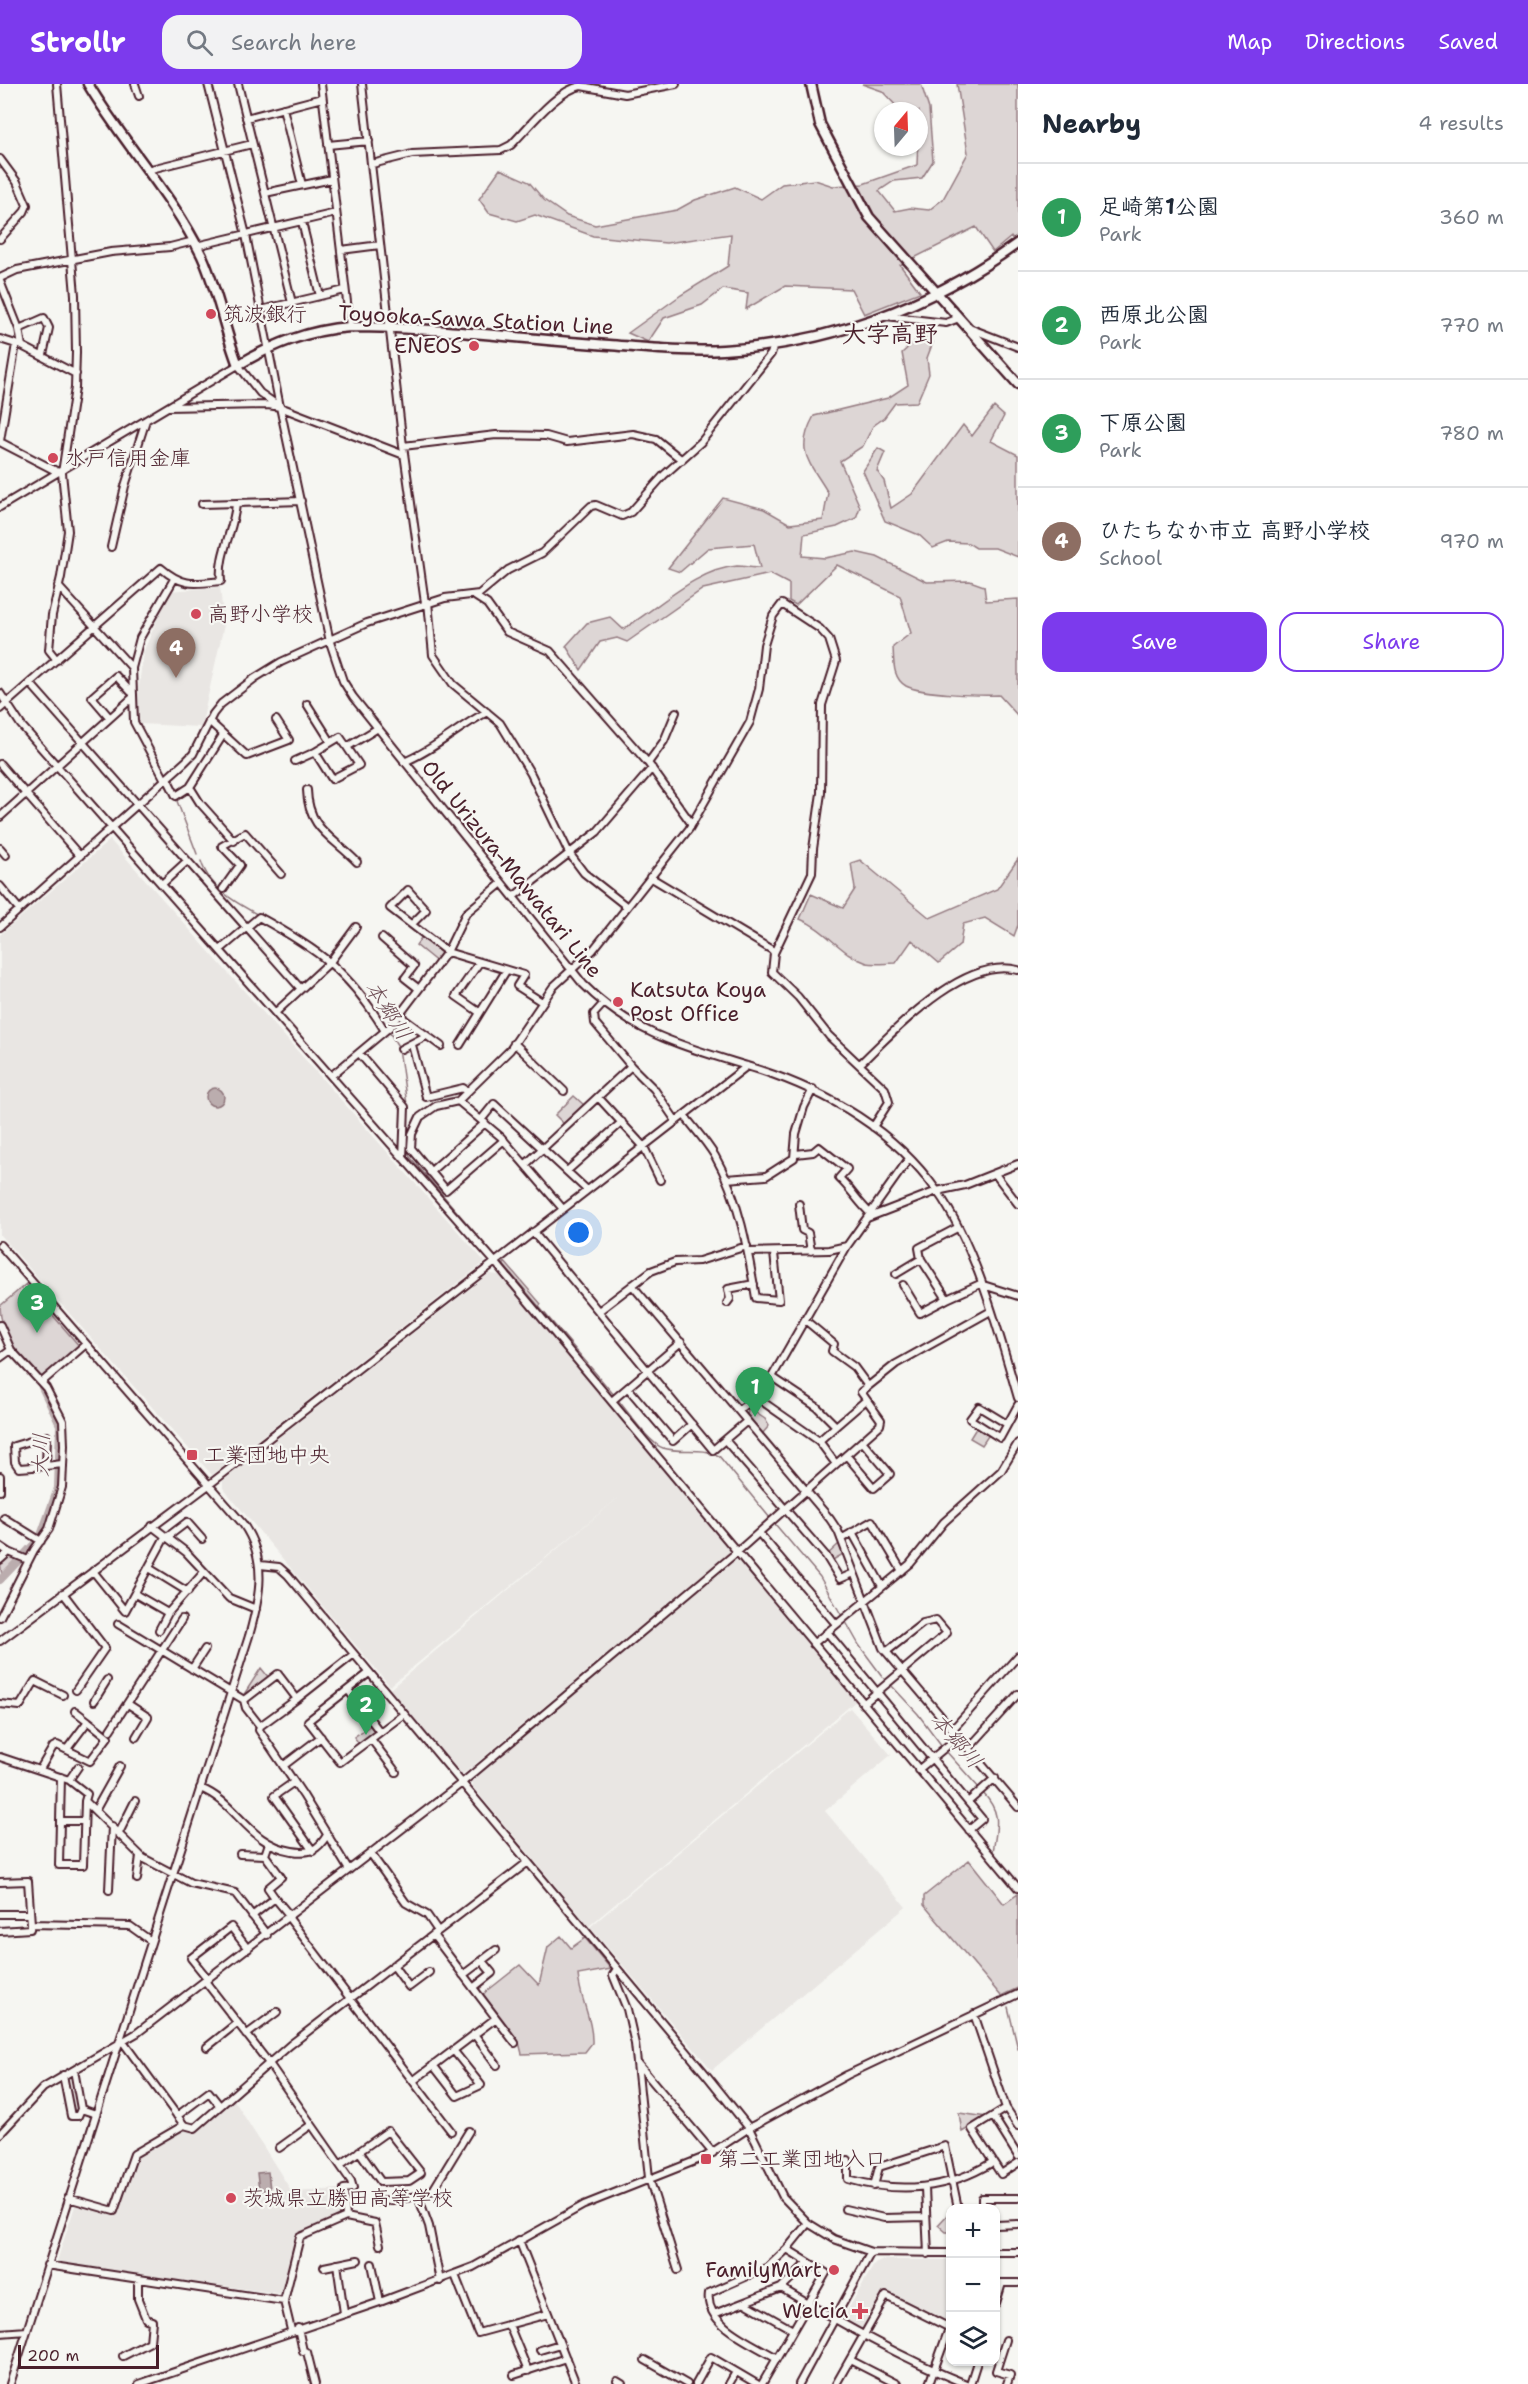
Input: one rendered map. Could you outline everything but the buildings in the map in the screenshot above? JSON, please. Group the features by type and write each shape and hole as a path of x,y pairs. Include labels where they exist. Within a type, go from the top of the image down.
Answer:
{"main road":[{"path":"88,84 195,244 214,286 238,365"},
{"path":"811,84 820,124 869,217 1018,384"},
{"name":"Toyooka-Sawa Station Line","path":"238,365 270,347 305,334 350,327 681,350 722,350 774,345 813,338 886,316 937,294 1018,243"}],"street":[{"path":"57,84 76,322 76,374 60,471 68,531 49,650 57,660"},
{"path":"135,84 139,96"},
{"name":"Old Urizura-Mawatari Line","path":"208,84 246,235 330,642 343,681 404,762 571,970 603,1004 622,1019 647,1032 813,1089 873,1127 908,1160 937,1191 957,1228 991,1311 1018,1398"},
{"path":"238,84 292,303"},
{"path":"321,84 350,327"},
{"path":"362,84 403,446 433,655 453,684 500,723 531,774 569,854 584,873 626,906"},
{"path":"372,164 412,154 501,150 511,145 560,96 580,85 625,94 676,84"},
{"path":"246,118 322,98"},
{"path":"283,108 302,185"},
{"path":"328,145 369,141"},
{"path":"147,170 252,144"},
{"path":"0,159 17,182 27,205 24,212 0,239"},
{"path":"265,193 332,179"},
{"path":"60,471 0,442 19,345 20,329 0,280 17,270 111,252 195,244 246,235 336,213"},
{"path":"302,222 320,297"},
{"path":"341,250 380,244"},
{"path":"261,310 345,290"},
{"path":"886,316 946,323 959,318"},
{"path":"20,329 44,318 49,328 43,355"},
{"path":"968,328 1018,347"},
{"path":"0,339 43,355 76,374"},
{"path":"0,927 193,754 209,721 221,704 251,680 281,662 330,642 367,623 427,603 472,595 485,590 508,570 539,556 591,506 597,505 618,515 627,515 664,475 701,442 771,354 774,345"},
{"path":"0,507 238,365 260,393 280,407"},
{"path":"167,407 268,405 280,407 404,454"},
{"path":"111,547 125,486 146,420"},
{"path":"403,446 496,435 546,436 567,442 639,434 656,439 682,460"},
{"path":"202,504 301,501"},
{"path":"0,710 97,627 161,568 174,579 185,583 221,581 220,571 228,535 235,523 237,504"},
{"path":"174,579 140,638 132,668 131,696 134,722 176,796 190,787 223,735"},
{"path":"58,586 132,668"},
{"path":"472,595 487,604 507,632 550,651 650,766 691,823"},
{"path":"504,1140 446,1190 411,1148 412,1134 420,1117 436,1106 458,1101 514,1043 542,1002 593,950 691,823 750,722 759,690 765,645 773,616 782,604 820,629 829,639 836,661 822,705 822,773 812,873 774,954 772,972 798,997 829,1036 885,1089 889,1098 873,1127"},
{"path":"110,718 92,697 116,676 131,696"},
{"path":"30,683 301,989"},
{"path":"0,693 21,725 616,1398 737,1552 1018,1887"},
{"path":"0,817 110,718 131,696"},
{"path":"307,704 331,742"},
{"path":"404,762 424,754 451,732 487,712"},
{"path":"513,897 597,832 650,766 676,712"},
{"path":"209,721 247,756 256,750 262,752 289,740 276,720"},
{"path":"347,747 378,728"},
{"path":"295,761 340,737 359,765 332,779 315,752"},
{"path":"0,764 80,856"},
{"path":"190,787 200,803 234,841"},
{"path":"307,790 309,813 328,837 357,862"},
{"path":"223,889 240,865 222,846 245,833 281,874"},
{"path":"0,848 6,855"},
{"path":"162,884 187,861"},
{"path":"650,877 774,954"},
{"path":"331,1077 388,1029 447,952 466,913 502,883"},
{"path":"0,885 20,909"},
{"path":"412,924 426,910 408,890 390,908 447,952 524,975 517,986 542,1002"},
{"path":"220,950 259,917 332,959 388,1029"},
{"path":"276,1012 332,959 356,927"},
{"path":"382,939 414,966 405,978 419,989"},
{"path":"479,963 456,996 479,1012"},
{"path":"860,1064 900,1026 936,997 972,975 992,968 1018,970"},
{"path":"460,1045 506,970"},
{"path":"603,1004 594,1014 595,1023 654,1089 676,1122"},
{"path":"401,1013 404,1019 441,1046"},
{"path":"401,1049 426,1036"},
{"path":"514,1043 564,1091"},
{"path":"412,1045 426,1097 463,1088 467,1091"},
{"path":"359,1053 405,1107 403,1158"},
{"path":"525,1165 632,1066"},
{"path":"0,1641 210,1484 747,1066"},
{"path":"796,1154 796,1134 804,1107 813,1089"},
{"path":"598,1097 644,1147 660,1180"},
{"path":"458,1101 504,1140 563,1209"},
{"path":"430,1172 483,1121 494,1104 587,1190"},
{"path":"684,1115 714,1154 726,1179 748,1249 756,1298 779,1300 774,1253"},
{"path":"567,1171 622,1122"},
{"path":"726,1179 766,1176 786,1164 796,1154 813,1152 819,1147 847,1169 839,1178 854,1192 869,1215"},
{"path":"403,1150 411,1148"},
{"path":"739,1410 756,1396 772,1377 847,1246 908,1160"},
{"path":"869,1215 995,1174 1018,1164"},
{"path":"995,1174 1018,1204"},
{"path":"799,1204 802,1230 808,1233 811,1251"},
{"path":"947,1299 921,1259 918,1248 957,1228"},
{"path":"533,1233 600,1310 713,1450 747,1421"},
{"path":"0,1245 210,1484 249,1532 260,1565 256,1609 231,1692 10,2384"},
{"path":"600,1310 651,1271 675,1262 699,1261 748,1249 774,1253 847,1246"},
{"path":"896,1274 921,1259"},
{"path":"727,1303 730,1299 728,1289 754,1284"},
{"path":"903,1285 920,1313 980,1284 1018,1296"},
{"path":"632,1285 830,1520 841,1539 886,1652 1018,1807"},
{"path":"0,2134 34,2095 120,2044 267,1935 463,1782 737,1552 880,1425 881,1420 860,1394 868,1386 896,1364 991,1311"},
{"path":"805,1320 834,1344 832,1351 854,1367 868,1386"},
{"path":"0,1326 10,1351 42,1382 63,1421 59,1465 62,1487 49,1529 25,1559 0,1617"},
{"path":"616,1398 681,1342"},
{"path":"42,1382 86,1344"},
{"path":"0,1358 10,1351"},
{"path":"772,1377 817,1407 836,1426"},
{"path":"628,1388 673,1441 692,1424"},
{"path":"756,1396 819,1441 836,1464"},
{"path":"819,1441 865,1401"},
{"path":"1007,1425 979,1407 970,1419 1000,1438 1018,1405"},
{"path":"46,1466 47,1436 14,1446 15,1462 19,1468 46,1466 59,1465"},
{"path":"725,1440 826,1556 840,1580 854,1574"},
{"path":"846,1455 874,1488 890,1474 862,1441"},
{"path":"813,1644 921,1553 944,1522 1001,1471 1018,1443"},
{"path":"0,1476 0,1491"},
{"path":"4,1518 41,1541"},
{"path":"841,1539 872,1521 902,1571"},
{"path":"93,1571 125,1611 165,1538 187,1522 202,1539"},
{"path":"152,1526 186,1552 230,1598 256,1609"},
{"path":"852,1532 882,1586"},
{"path":"759,1533 838,1623"},
{"path":"0,1545 25,1559"},
{"path":"0,1560 9,1552"},
{"path":"260,1565 274,1565 283,1570 463,1782 749,2128 778,2188 808,2223 834,2239 871,2252 946,2253"},
{"path":"149,1568 188,1592"},
{"path":"159,1630 168,1613 204,1572"},
{"path":"63,1593 105,1648 76,1690"},
{"path":"135,1594 168,1613"},
{"path":"111,1730 182,1619"},
{"path":"863,1704 947,1633 936,1620 922,1623 886,1652"},
{"path":"118,1624 244,1700 260,1726 259,1730 350,1870"},
{"path":"827,1632 982,1819 969,1830"},
{"path":"192,1669 205,1648"},
{"path":"260,1726 354,1654"},
{"path":"952,1730 1018,1656"},
{"path":"369,1673 308,1721 340,1762 404,1714"},
{"path":"244,1700 278,1674 297,1699"},
{"path":"94,1701 107,1680"},
{"path":"0,1704 20,1706 35,1681 63,1695"},
{"path":"348,1690 380,1732"},
{"path":"969,1748 1018,1694"},
{"path":"128,1704 148,1717 136,1737"},
{"path":"40,1769 53,1747 57,1745 90,1761 108,1737 75,1711"},
{"path":"67,1749 88,1721"},
{"path":"283,1766 321,1737"},
{"path":"918,1770 958,1737"},
{"path":"371,1739 396,1772"},
{"path":"0,1757 40,1769 69,1780 87,1794 83,1865 59,1865 61,1777"},
{"path":"96,1809 120,1766"},
{"path":"69,1780 78,1767"},
{"path":"968,1802 995,1779"},
{"path":"294,1782 274,1796 313,1851"},
{"path":"200,1788 220,1800 256,1836 286,1850 304,1853 313,1851 327,1835"},
{"path":"85,1801 96,1809 140,1856 191,1882 235,1893 267,1935"},
{"path":"119,1833 135,1801"},
{"path":"60,1821 84,1821"},
{"path":"109,1890 112,1826"},
{"path":"265,1854 269,1843"},
{"path":"240,1854 265,1854"},
{"path":"265,1854 281,1877 268,1888 349,1999 451,2131"},
{"path":"371,1854 406,1902 428,1915 435,1933 463,1975 515,2043"},
{"path":"137,1880 140,1856"},
{"path":"120,2044 184,2125 195,2128 268,2062 528,1862"},
{"path":"0,1882 28,1881 30,1914 30,1929 0,1931"},
{"path":"252,1916 275,1898"},
{"path":"0,1914 30,1914"},
{"path":"30,1924 130,1926 151,1941"},
{"path":"248,1949 231,1927 191,1958 340,2165 353,2188 344,2189 346,2217"},
{"path":"463,1975 496,1950"},
{"path":"473,1988 492,1973 482,1961"},
{"path":"393,1965 409,1987 429,1972"},
{"path":"617,1969 613,1975 627,2009 638,2064 649,2178 678,2270"},
{"path":"139,2384 455,2275 584,2205 713,2153 749,2128 867,2065 1018,1994"},
{"path":"246,2035 277,2012"},
{"path":"974,2014 1006,2108 1018,2126"},
{"path":"413,2081 496,2018"},
{"path":"207,2047 237,2023"},
{"path":"474,2034 497,2065"},
{"path":"433,2065 457,2096 481,2085 453,2050"},
{"path":"638,2064 713,2153"},
{"path":"63,2076 71,2116 78,2116 81,2109 74,2070"},
{"path":"177,2115 209,2092 220,2106"},
{"path":"1006,2108 972,2129 1000,2174 1018,2163"},
{"path":"81,2109 96,2114"},
{"path":"993,2116 1018,2156"},
{"path":"68,2198 114,2211 134,2154 184,2125"},
{"path":"279,2148 311,2125"},
{"path":"340,2165 359,2151 388,2131 421,2173 409,2181 381,2182 359,2151"},
{"path":"379,2202 418,2196 433,2190 469,2131"},
{"path":"874,2186 879,2167 945,2145 957,2204"},
{"path":"848,2160 848,2179 874,2186 925,2188 969,2177 993,2162"},
{"path":"925,2188 928,2254"},
{"path":"418,2196 429,2226 440,2280"},
{"path":"982,2204 982,2198 1018,2198"},
{"path":"844,2209 884,2218 926,2217"},
{"path":"315,2384 284,2301 300,2237 346,2217 375,2223 380,2245"},
{"path":"777,2358 716,2322 708,2300 709,2294 768,2267 808,2223"},
{"path":"1000,2224 1018,2224"},
{"path":"519,2240 576,2384"},
{"path":"762,2384 826,2272 807,2263 787,2248"},
{"path":"799,2384 836,2320 871,2252"},
{"path":"1000,2252 1018,2252"},
{"path":"324,2267 358,2260"},
{"path":"714,2314 781,2288 807,2263"},
{"path":"337,2264 344,2313"},
{"path":"372,2264 381,2302"},
{"path":"47,2265 284,2301"},
{"path":"455,2275 478,2333 548,2314"},
{"path":"123,2356 150,2342 152,2321 146,2319 138,2299 138,2279"},
{"path":"1000,2283 1018,2283"},
{"path":"781,2288 863,2336 934,2371 968,2384 975,2366"},
{"path":"836,2384 886,2296 946,2324"},
{"path":"745,2303 793,2330"},
{"path":"509,2325 528,2371"},
{"path":"0,2333 27,2331"},
{"path":"929,2384 946,2337"},
{"path":"1006,2340 996,2371 1010,2375 1007,2384"},
{"path":"540,2350 560,2344"},
{"path":"696,2384 711,2357 757,2384"},
{"path":"514,2376 566,2358"},
{"path":"645,2360 687,2384"},
{"path":"850,2360 897,2384"},
{"path":"729,2384 736,2372"}],"shaded area":[{"path":"862,84 921,84 927,102 892,102 882,91"},
{"path":"957,84 1018,84 1018,247 1011,237 993,252 976,227 900,265 920,292 864,314 851,289 785,286 746,309 748,293 723,289 702,305 664,318 648,342 628,333 681,295 728,266 731,234 666,243 593,236 535,215 517,221 489,213 479,199 500,169 529,182 544,200 567,216 595,225 677,210 695,200 735,187 761,199 782,184 815,180 833,186 863,184 917,165 917,156 928,156 928,106 933,161 922,178 894,181 879,191 895,211 910,208 929,210 943,199 968,153"},
{"path":"921,336 933,342 927,358 929,374 917,402 895,403 884,418 873,426 863,446 840,461 860,507 856,518 837,527 804,534 802,556 825,558 855,552 877,557 927,582 970,581 984,586 986,601 1018,599 1018,716 999,695 937,693 914,689 901,683 896,674 893,647 911,633 900,596 837,565 796,605 789,601 789,584 770,574 703,589 627,642 617,638 600,642 581,670 566,646 587,623 610,617 623,629 677,591 707,574 737,566 760,568 754,544 708,548 680,572 668,568 723,498 764,509 790,524 823,520 828,493 810,465 805,448 808,428 814,416 888,398 908,385 902,353"},
{"path":"994,407 1004,416 991,441 1018,455 1018,557 995,548 976,548 968,543 948,542 933,548 919,535 885,521 863,471 878,448 885,452 877,471 884,481 891,508 912,494 963,425 972,436"},
{"path":"220,587 224,625 201,727 139,724 137,703 143,653 169,591"},
{"path":"110,840 485,1262 212,1475 0,1235 0,935"},
{"path":"1018,859 1018,925 1014,936 985,918 963,924 960,945 939,963 912,940 896,963 867,963 849,954 818,929 800,919 811,894 843,908 855,889 851,863 860,860 930,918 997,889"},
{"path":"423,935 446,952 438,963 416,945"},
{"path":"215,1088 221,1091 224,1097 221,1103 215,1106 209,1103 206,1097 209,1091"},
{"path":"574,1096 584,1105 564,1124 555,1115"},
{"path":"504,1261 541,1304 539,1307 504,1268"},
{"path":"489,1274 499,1275 732,1550 462,1775 390,1689 624,1493 390,1686 223,1488 223,1481"},
{"path":"26,1284 80,1347 42,1379 13,1346 1,1317 0,1306"},
{"path":"758,1399 753,1411 765,1419 769,1426 762,1434 747,1415 750,1403"},
{"path":"978,1425 990,1433 982,1445 970,1438"},
{"path":"841,1542 845,1553 831,1561 826,1556"},
{"path":"9,1553 21,1558 2,1576 0,1561"},
{"path":"735,1560 742,1562 857,1700 589,1926 473,1787 473,1780"},
{"path":"261,1668 270,1679 245,1698 243,1696"},
{"path":"850,1708 891,1755 825,1811 906,1907 712,2070 590,1927"},
{"path":"371,1725 377,1733 360,1745 354,1737"},
{"path":"969,1860 1004,1904 1018,1894 1018,1988 1001,1996 924,1905 924,1896"},
{"path":"561,1936 571,1948 585,1938 611,1969 578,1975 591,2026 592,2043 585,2052 522,2054 519,2042 482,1995 520,1965 539,1985 548,1947"},
{"name":"茨城県立勝田高等学校","path":"234,2100 292,2192 340,2189 342,2218 299,2236 282,2294 56,2264 75,2206 116,2214 136,2155 180,2131 197,2130"},
{"path":"959,2113 987,2117 962,2132"},
{"path":"268,2172 270,2189 259,2191 257,2173"},
{"path":"946,2216 946,2232 938,2225"},
{"path":"881,2260 946,2260 946,2322 885,2292 864,2330 861,2331 844,2322 843,2318 875,2263"}],"waterway":[{"name":"本郷川","path":"177,801 197,854"},
{"name":"本郷川","path":"201,861 209,878 222,892 316,947 331,959"},
{"name":"本郷川","path":"355,984 366,995 386,1026"},
{"name":"本郷川","path":"388,1030 399,1048 407,1105"},
{"name":"本郷川","path":"406,1146 410,1157 495,1256"},
{"name":"本郷川","path":"501,1262 615,1396"},
{"name":"大川","path":"0,1580 40,1538 58,1488 60,1425 42,1387"},
{"name":"本郷川","path":"618,1400 646,1434 663,1448 706,1451 719,1456 770,1518"},
{"name":"本郷川","path":"775,1524 820,1577 843,1618"},
{"name":"本郷川","path":"846,1622 859,1645 885,1680"},
{"name":"本郷川","path":"891,1685 918,1714 942,1746"},
{"name":"本郷川","path":"945,1750 980,1789"},
{"name":"本郷川","path":"983,1793 996,1814 997,1827 993,1852"},
{"path":"1008,2007 1018,2049"}],"place":[{"name":"筑波銀行","path":"211,314"},
{"name":"ENEOS","path":"474,346"},
{"name":"水戸信用金庫","path":"53,458"},
{"name":"高野小学校","path":"196,614"},
{"name":"ひたちなか市立 高野小学校","path":"176,678"},
{"name":"Katsuta Koya Post Office","path":"618,1002"},
{"name":"下原公園","path":"37,1333"},
{"name":"足崎第1公園","path":"755,1417"},
{"name":"工業団地中央","path":"192,1455"},
{"name":"西原北公園","path":"366,1735"},
{"name":"第二工業団地入口","path":"706,2159"},
{"name":"茨城県立勝田高等学校","path":"231,2198"},
{"name":"FamilyMart","path":"834,2270"},
{"name":"Welcia","path":"860,2311"}],"district":[{"name":"大字高野","path":"890,334"}]}
